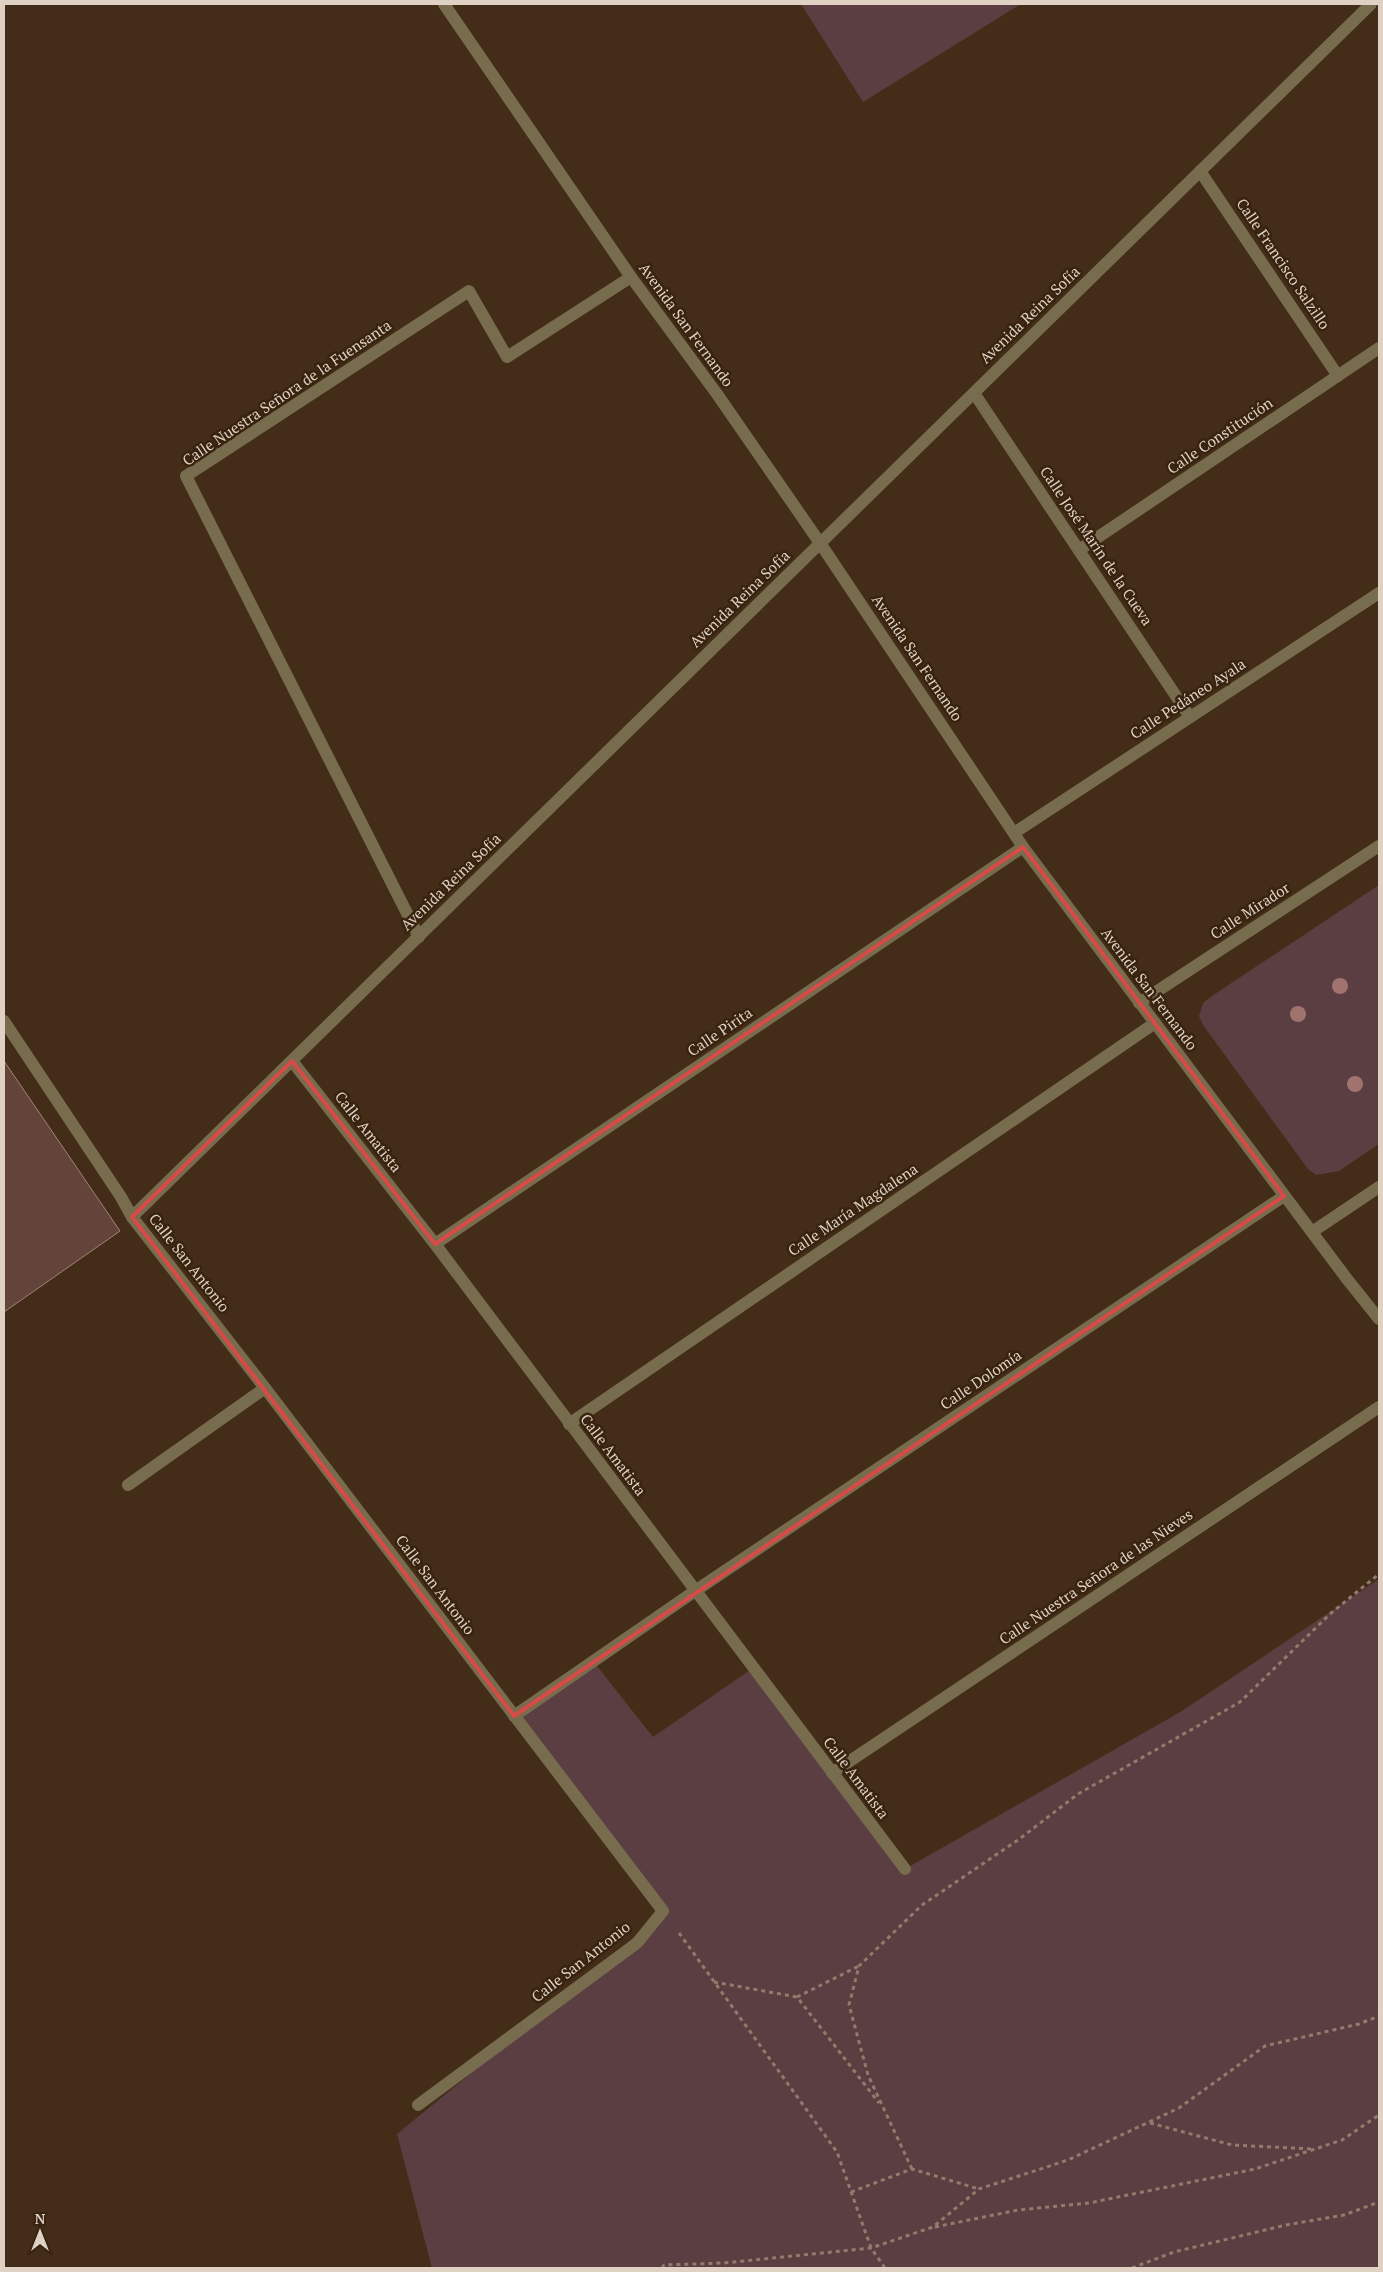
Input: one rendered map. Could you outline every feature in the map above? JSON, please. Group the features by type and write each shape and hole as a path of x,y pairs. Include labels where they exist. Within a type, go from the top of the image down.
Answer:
{"street":[{"name":"Avenida San Fernando","path":"444,4 631,278 717,394 820,543 1023,847 1284,1196 1379,1319"},
{"name":"Avenida Reina Sofía","path":"132,1217 1371,4"},
{"name":"Calle Francisco Salzillo","path":"1200,171 1338,376"},
{"name":"Calle Nuestra Señora de la Fuensanta","path":"419,937 186,476 469,291 507,357 631,278"},
{"name":"Calle Constitución","path":"1079,550 1379,348"},
{"name":"Calle José Marín de la Cueva","path":"974,392 1190,717"},
{"name":"Calle Pedáneo Ayala","path":"1014,833 1379,593"},
{"name":"Calle Mirador","path":"1139,1003 1379,846"},
{"name":"Calle Pirita","path":"435,1244 1023,847"},
{"name":"Calle San Antonio","path":"4,1020 122,1198 132,1217 265,1388 663,1912 637,1943 418,2105"},
{"name":"Calle María Magdalena","path":"569,1424 1155,1023"},
{"name":"Calle Amatista","path":"292,1061 435,1244 905,1869"},
{"path":"1312,1232 1379,1187"},
{"name":"Calle Dolomía","path":"514,1716 695,1591 1284,1196"},
{"path":"128,1485 265,1388"},
{"name":"Calle Nuestra Señora de las Nieves","path":"832,1774 1379,1408"}],"path":[{"path":"714,1982 797,1997 859,1966 922,1905 1018,1840 1078,1794 1240,1702 1330,1614 1379,1574"},
{"path":"663,1912 837,2152 871,2248 885,2268"},
{"path":"859,1966 849,2006 868,2075 912,2169"},
{"path":"797,1997 884,2109"},
{"path":"933,2227 979,2189 1068,2160 1180,2108 1265,2046 1359,2024 1379,2016"},
{"path":"662,2268 664,2264 724,2263 871,2248 933,2227 1018,2210 1089,2203 1255,2169 1342,2140 1379,2116"},
{"path":"1148,2122 1232,2145 1316,2149"},
{"path":"851,2192 912,2169 979,2189"},
{"path":"1132,2268 1174,2252 1286,2225 1344,2215 1379,2202"}],"highlighted area":[{"path":"1023,847 1284,1196 514,1716 132,1217 292,1061 435,1244"}],"shaded area":[{"path":"801,4 1021,4 863,102"},
{"path":"1379,885 1379,1144 1339,1171 1316,1175 1308,1169 1203,1025 1199,1016 1203,1003 1212,996"},
{"path":"1379,1579 1379,2268 432,2268 397,2134 573,1990 663,1912 514,1716 593,1661 653,1737 753,1668 905,1869 1182,1711"}],"building":[{"path":"4,1061 120,1231 4,1312"}]}
